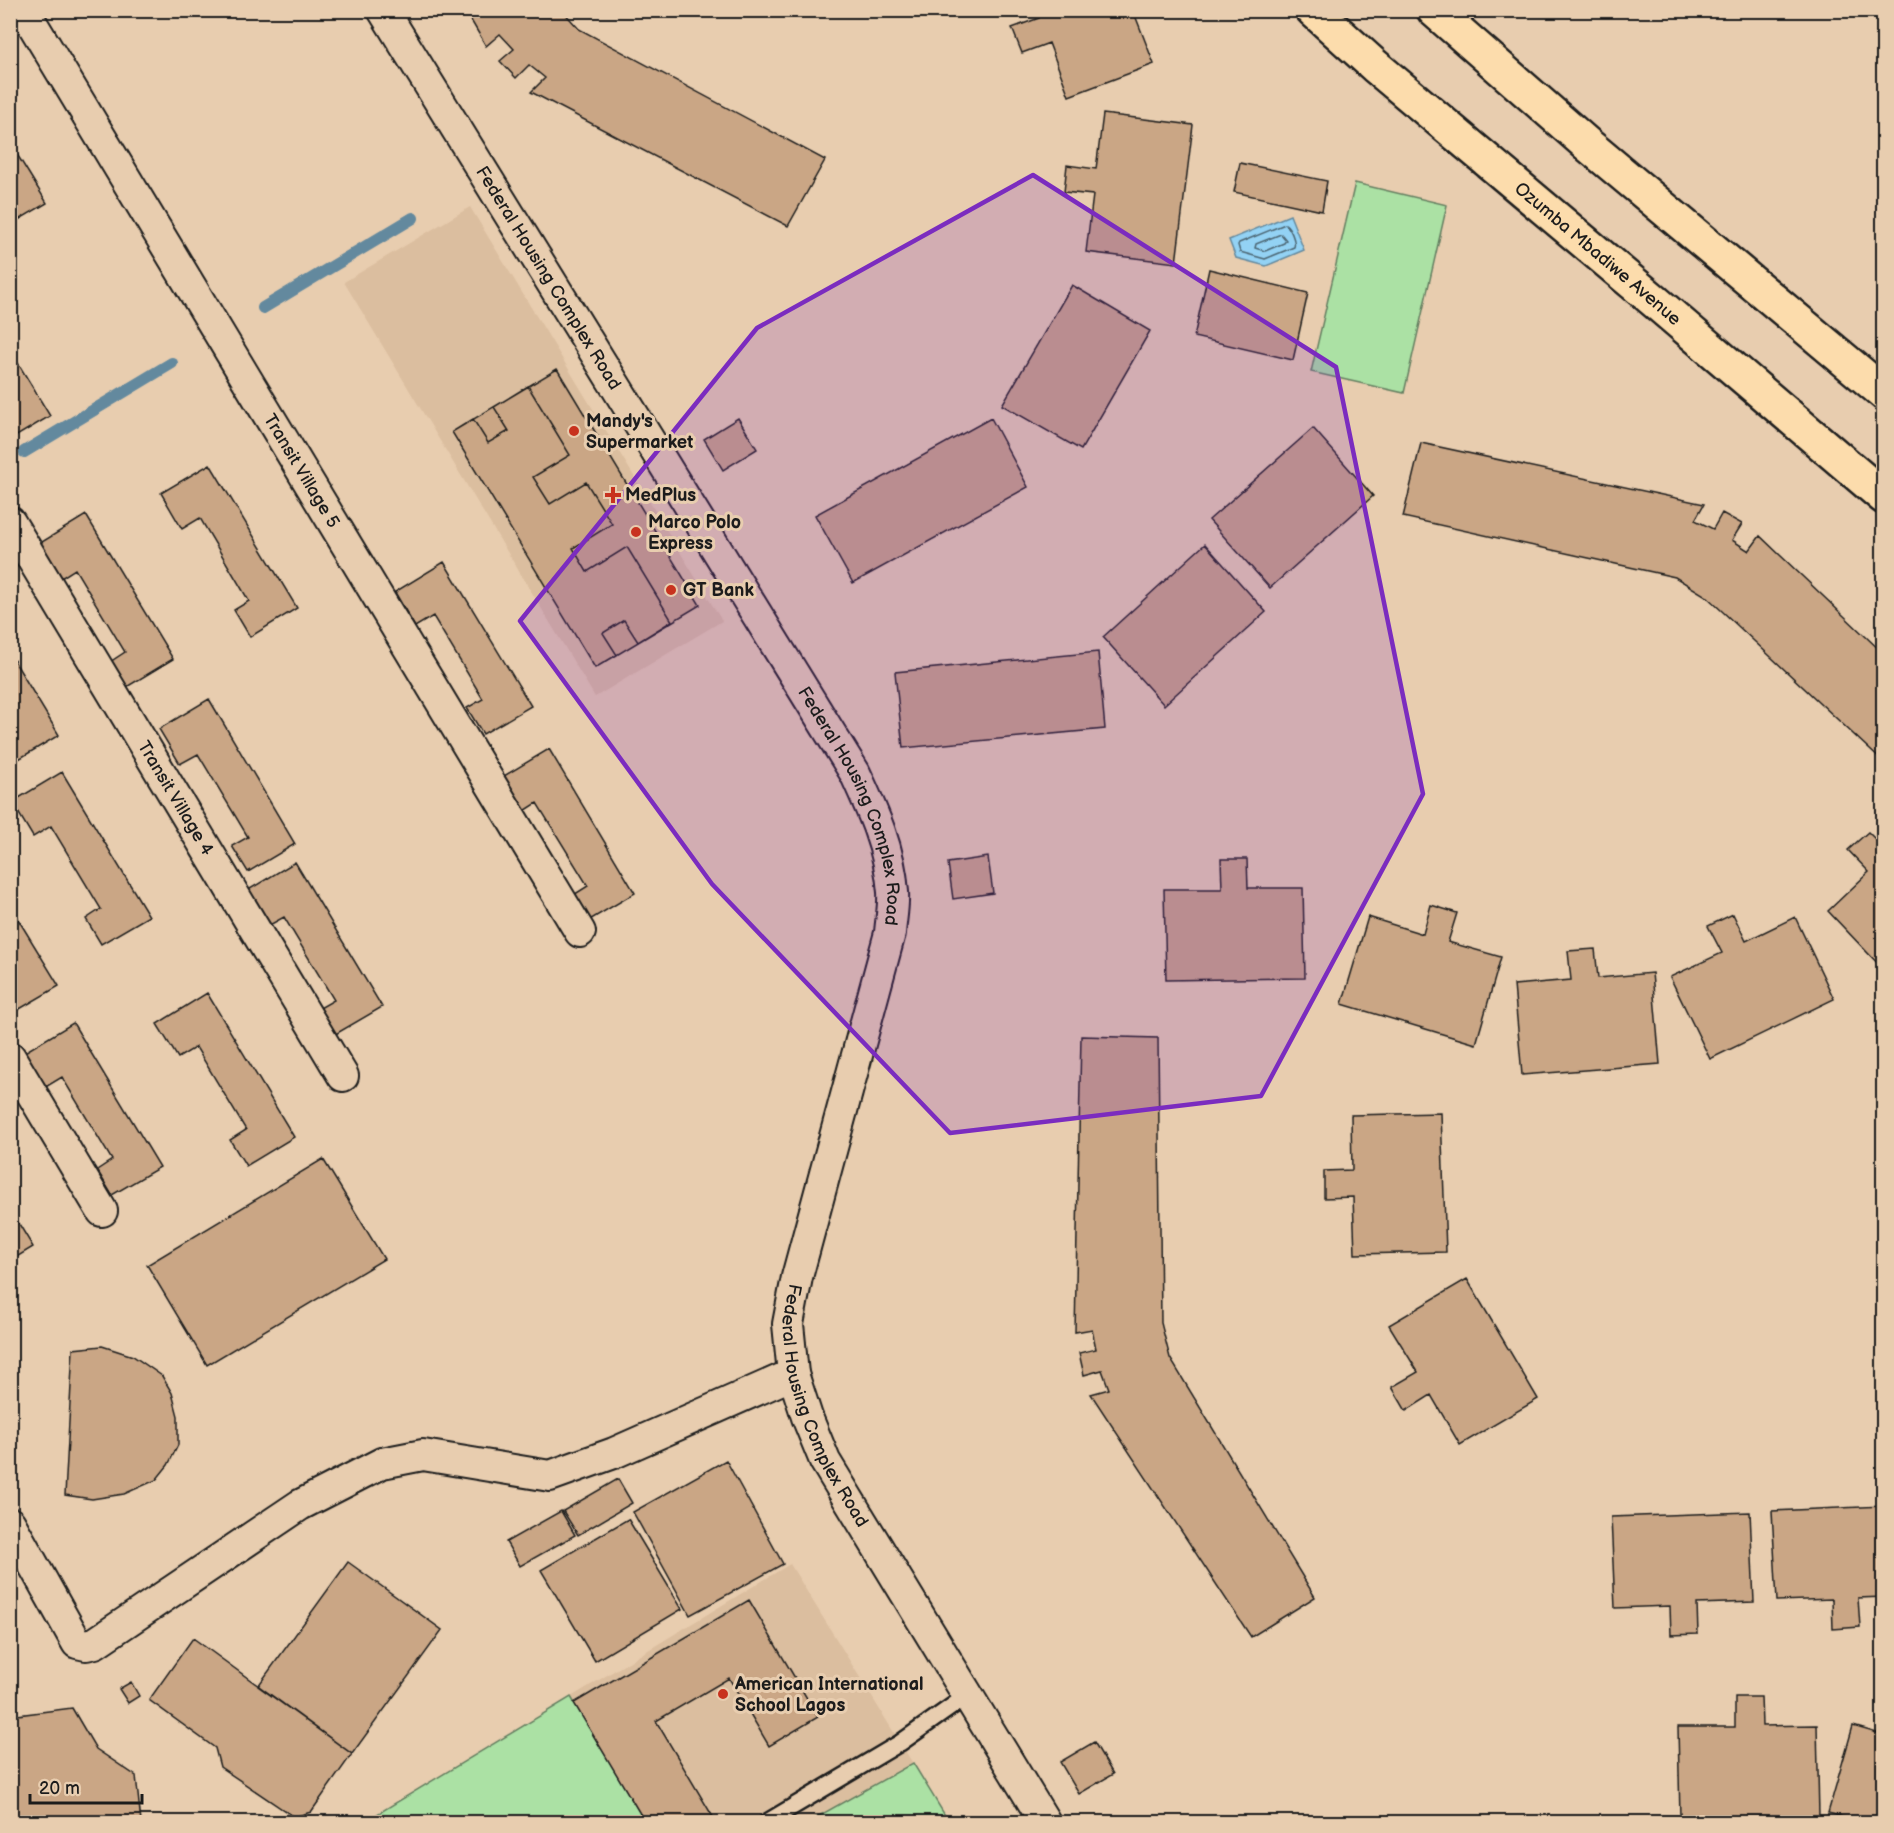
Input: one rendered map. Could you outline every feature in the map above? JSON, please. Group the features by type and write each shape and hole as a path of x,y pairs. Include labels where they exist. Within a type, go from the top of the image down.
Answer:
{"highway":[{"name":"Ozumba Mbadiwe Avenue","path":"1312,10 1884,497"},
{"path":"1434,10 1588,146 1884,393"}],"street":[{"name":"Transit Village 5","path":"24,10 580,932"},
{"name":"Federal Housing Complex Road","path":"383,10 855,773 875,816 888,855 893,894 890,933 797,1277 788,1324 794,1374 807,1417 825,1461 1045,1822"},
{"name":"Transit Village 4","path":"10,522 343,1076"},
{"path":"10,1058 102,1211"},
{"path":"10,1523 77,1643 86,1645 95,1643 300,1505 382,1463 423,1455 550,1476 614,1453 794,1374"}],"lane":[{"path":"767,1822 900,1743 968,1695"}],"highlighted area":[{"path":"1033,175 1336,367 1423,794 1261,1096 950,1133 712,884 520,621 757,328"}],"shaded area":[{"path":"470,207 722,621 595,697 344,282"},
{"name":"American International School Lagos","path":"790,1564 949,1822 364,1822 571,1697"}],"green space":[{"path":"1355,183 1447,205 1404,393 1311,372"},
{"path":"571,1697 645,1822 364,1822"},
{"path":"913,1763 949,1822 808,1822"}],"water":[{"path":"1290,215 1304,250 1266,266 1236,258 1229,240"}],"building":[{"path":"465,10 562,10 579,29 825,160 788,226 531,92 545,78 529,65 516,78 500,61 514,49 500,34 486,46"},
{"path":"1036,10 1133,10 1154,64 1069,96 1049,43 1022,53 1012,28 1039,18"},
{"path":"1103,114 1193,125 1176,263 1086,252 1093,195 1064,192 1067,165 1096,169"},
{"path":"10,143 47,203 10,225"},
{"path":"1240,163 1327,181 1322,211 1234,192"},
{"path":"1209,269 1308,293 1293,360 1194,337"},
{"path":"1072,285 1150,331 1081,450 1002,405"},
{"path":"10,350 50,416 10,440"},
{"path":"557,369 700,605 595,668 452,432"},
{"path":"528,386 570,455 533,477 550,504 586,482 612,524 573,548 587,572 627,547 672,621 638,642 624,620 603,633 617,655 595,668 452,432 473,419 488,443 509,431 494,407"},
{"path":"738,418 757,449 723,470 704,439"},
{"path":"991,418 1028,487 853,583 815,515"},
{"path":"1313,428 1373,496 1270,588 1209,520"},
{"path":"1421,443 1704,504 1695,520 1713,529 1722,513 1742,524 1732,540 1749,551 1760,536 1884,654 1884,763 1706,596 1675,577 1403,517"},
{"path":"210,464 297,608 250,637 234,610 249,601 200,518 182,529 161,493"},
{"path":"86,515 173,659 125,688 110,662 125,652 75,569 58,580 37,545"},
{"path":"1205,544 1266,612 1164,705 1103,637"},
{"path":"444,562 531,706 483,734 467,708 483,699 433,616 415,627 395,592"},
{"path":"1098,652 1105,729 903,748 895,672"},
{"path":"10,654 59,735 12,763 10,761"},
{"path":"209,699 295,844 248,872 232,846 248,837 198,754 180,764 159,729"},
{"path":"549,749 635,893 588,921 572,896 588,886 537,803 520,814 499,779"},
{"path":"62,772 149,916 101,944 86,919 101,909 51,826 33,837 12,802"},
{"path":"1868,832 1884,848 1884,970 1828,911 1869,872 1848,850"},
{"path":"988,857 993,893 953,899 948,863"},
{"path":"1221,859 1247,859 1248,888 1303,888 1305,978 1166,980 1164,889 1222,889"},
{"path":"295,862 382,1007 334,1035 318,1009 334,1000 284,917 266,927 245,892"},
{"path":"1431,905 1457,913 1448,942 1501,957 1476,1044 1342,1004 1368,917 1423,934"},
{"path":"10,906 59,986 11,1014 10,1013"},
{"path":"1733,914 1746,941 1795,917 1834,999 1710,1059 1670,977 1722,953 1708,926"},
{"path":"1595,949 1598,978 1652,973 1660,1064 1522,1075 1514,985 1571,980 1568,951"},
{"path":"207,993 294,1137 246,1166 230,1140 246,1130 196,1047 178,1058 157,1024"},
{"path":"73,1023 160,1167 112,1195 97,1170 112,1160 62,1077 44,1088 23,1053"},
{"path":"1081,1036 1158,1038 1161,1323 1170,1358 1315,1597 1251,1637 1091,1394 1109,1389 1102,1370 1084,1375 1079,1353 1096,1349 1092,1329 1075,1332"},
{"path":"1441,1113 1446,1252 1355,1254 1353,1197 1324,1198 1324,1171 1352,1170 1351,1115"},
{"path":"323,1159 384,1259 207,1365 147,1265"},
{"path":"10,1209 33,1247 10,1261"},
{"path":"1467,1279 1538,1399 1460,1445 1431,1395 1406,1411 1392,1387 1418,1372 1389,1325"},
{"path":"102,1346 133,1356 162,1376 172,1393 178,1416 178,1445 168,1465 156,1480 124,1494 92,1499 65,1495 73,1349"},
{"path":"726,1460 783,1564 690,1615 633,1512"},
{"path":"618,1479 632,1503 578,1535 563,1511"},
{"path":"1884,1506 1884,1597 1858,1598 1860,1627 1833,1629 1832,1599 1777,1601 1772,1511"},
{"path":"561,1511 575,1535 520,1566 506,1542"},
{"path":"1750,1512 1754,1602 1697,1604 1698,1634 1671,1635 1670,1606 1615,1608 1611,1517"},
{"path":"628,1519 682,1609 595,1661 541,1570"},
{"path":"348,1562 442,1630 352,1754 258,1686"},
{"path":"749,1600 818,1717 769,1746 729,1678 656,1721 716,1822 645,1822 574,1703"},
{"path":"193,1638 352,1754 311,1812 294,1817 220,1767 215,1748 149,1700"},
{"path":"131,1682 139,1696 128,1703 119,1689"},
{"path":"1735,1697 1761,1697 1762,1726 1817,1725 1819,1816 1680,1818 1678,1727 1735,1727"},
{"path":"72,1708 96,1749 136,1776 141,1822 10,1822 10,1716"},
{"path":"1853,1726 1884,1735 1884,1822 1862,1822 1828,1813"},
{"path":"1094,1742 1113,1774 1079,1794 1060,1762"},
{"path":"1545,1819 1623,1820 1623,1822 1545,1822"}],"waterway":[{"path":"263,308 413,218"},
{"path":"24,452 172,363"}],"place":[{"name":"Mandy's Supermarket","path":"574,431"},
{"name":"MedPlus","path":"613,495"},
{"name":"Marco Polo Express","path":"636,532"},
{"name":"GT Bank","path":"671,590"},
{"name":"American International School Lagos","path":"723,1694"}]}
